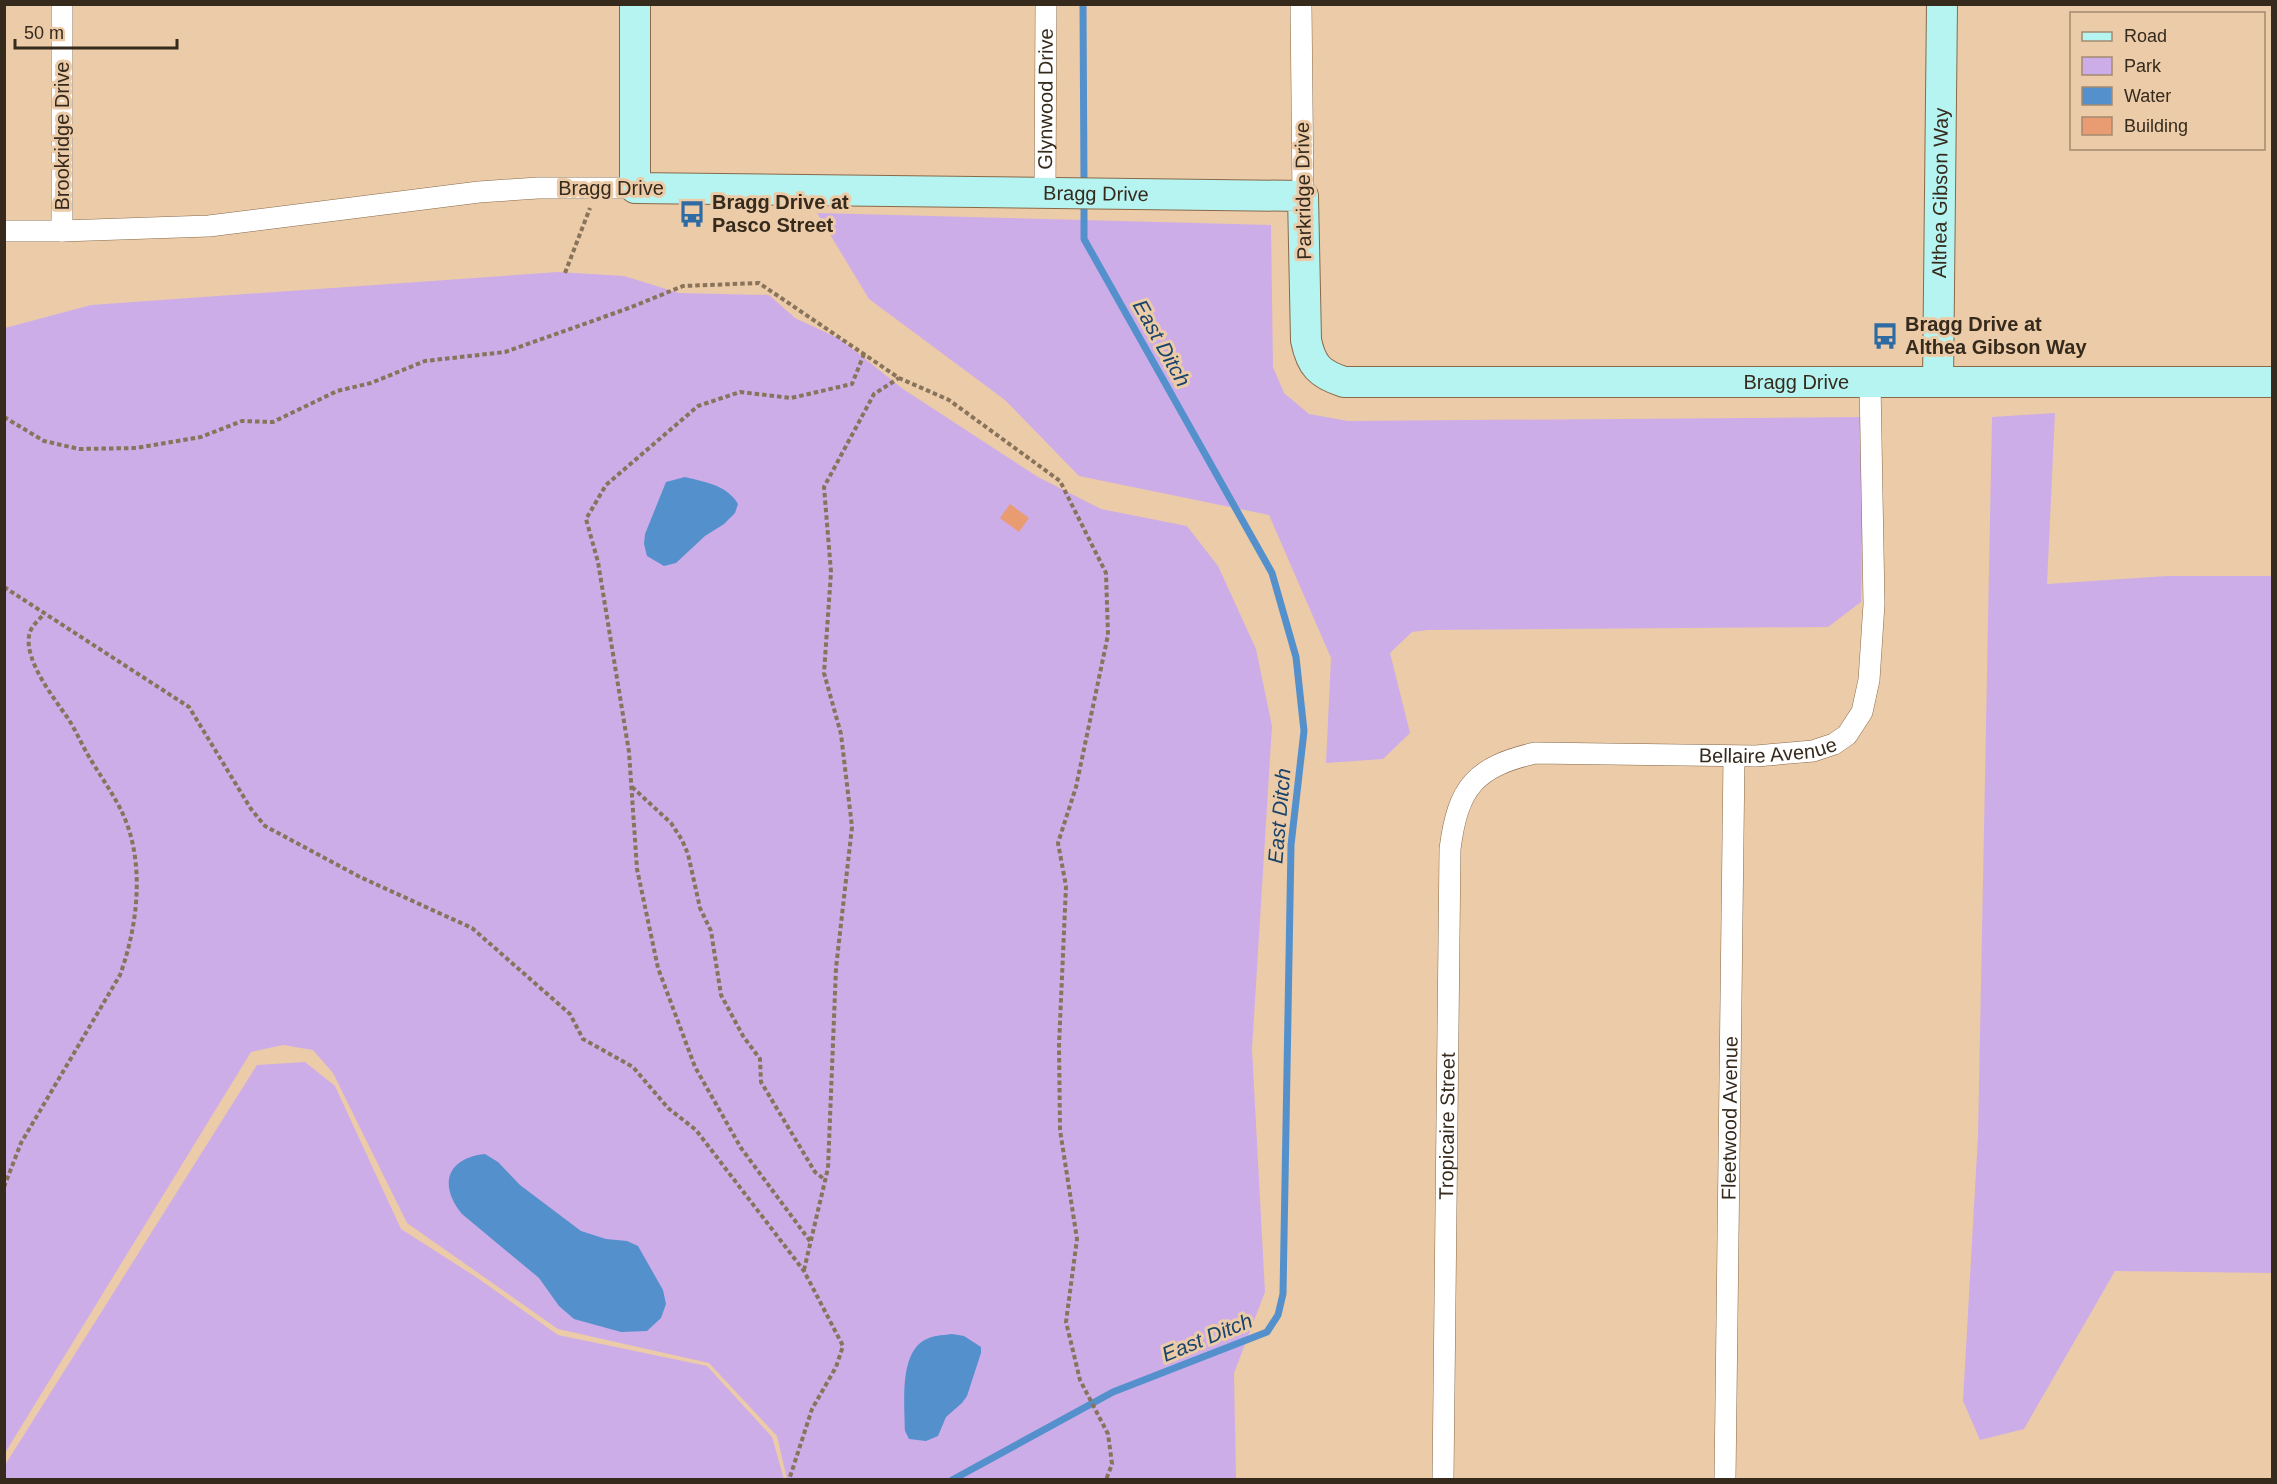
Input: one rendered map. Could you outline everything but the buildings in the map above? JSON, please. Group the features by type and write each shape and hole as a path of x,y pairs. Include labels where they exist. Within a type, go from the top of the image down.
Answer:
{"street":[{"name":"Brookridge Drive","path":"62,4 62,231"},
{"path":"635,4 635,188"},
{"name":"Glynwood Drive","path":"1046,4 1056,193"},
{"name":"Parkridge Drive","path":"1301,4 1306,340 1309,356 1322,372"},
{"name":"Althea Gibson Way","path":"1938,382 1942,4"},
{"name":"Bragg Drive","path":"4,231 209,226 479,192 538,188 1303,196"},
{"name":"Bragg Drive","path":"1322,372 1328,377 1344,382 2272,382"},
{"name":"Bellaire Avenue","path":"1477,778 1488,769 1535,753 1734,757 1813,751 1834,744 1847,735 1862,712 1869,680 1874,604 1870,382"},
{"name":"Fleetwood Avenue","path":"1725,1479 1734,757"},
{"name":"Tropicaire Street","path":"1443,1479 1450,849 1454,822 1461,802 1477,778"}],"path":[{"path":"565,273 598,188"},
{"path":"4,417 44,441 79,449 136,448 201,437 242,421 273,422 337,391 371,383 425,361 505,352 629,308 683,285 759,283 899,378 949,400 1060,481 1106,573 1108,635 1076,787 1058,843 1066,885 1059,1045 1060,1130 1077,1239 1066,1322 1080,1380 1108,1434 1112,1464 1106,1479"},
{"path":"810,1241 741,1148 695,1067 658,968 637,869 629,752 598,562 586,519 606,484 698,406 740,392 791,398 852,384 864,354"},
{"path":"804,1271 828,1168 836,968 852,827 841,734 824,673 831,572 824,487 874,394 899,378"},
{"path":"4,587 189,706 251,809 265,826 360,877 472,928 570,1014 583,1039 633,1067 668,1108 696,1130 804,1271 843,1346 836,1367 812,1409 789,1479"},
{"path":"4,1187 21,1143 120,975 129,950 137,884 136,857 128,825 117,800 91,760 68,717 53,700 39,675 28,637 31,628 44,614"},
{"path":"632,786 671,824 682,840 688,854 700,908 711,931 721,994 743,1036 759,1059 761,1082 766,1091 815,1172 825,1179"}],"green space":[{"path":"817,213 1271,225 1273,367 1284,393 1309,414 1348,421 1864,417 1861,602 1828,627 1428,630 1412,632 1390,653 1410,733 1383,759 1326,763 1331,658 1269,515 1079,476 1005,400 869,299"},
{"path":"558,272 624,276 679,293 769,295 795,318 840,339 903,389 1038,477 1101,509 1187,526 1218,566 1256,649 1272,726 1252,1049 1265,1292 1234,1373 1236,1479 787,1479 777,1436 709,1363 558,1329 407,1223 333,1073 313,1050 283,1045 251,1052 5,1453 5,328 91,305"},
{"path":"2055,413 2047,584 2167,576 2272,576 2272,1273 2115,1271 2024,1429 1980,1440 1963,1401 1978,1136 1992,417"},
{"path":"305,1062 335,1086 401,1229 476,1277 558,1335 707,1366 772,1437 784,1479 5,1479 5,1465 257,1065"}],"water":[{"path":"685,477 722,488 738,504 735,513 724,524 705,536 676,563 664,566 647,556 644,544 645,534 666,482"},
{"path":"485,1154 498,1162 520,1185 581,1231 606,1239 627,1241 638,1246 663,1290 666,1304 661,1318 647,1331 621,1332 574,1319 559,1306 539,1278 462,1214 450,1193 450,1175 455,1167 462,1161"},
{"path":"952,1334 964,1336 981,1347 967,1396 946,1417 938,1436 926,1441 909,1439 905,1431 904,1392 905,1378 912,1353 919,1344 929,1338"}],"waterway":[{"name":"East Ditch","path":"1083,4 1084,185"},
{"name":"East Ditch","path":"952,1480 1113,1392 1267,1332 1278,1315 1283,1294 1291,845 1304,731 1296,657 1272,573 1084,239 1084,199"}],"place":[{"name":"Bragg Drive at Pasco Street","path":"692,214"},
{"name":"Bragg Drive at Althea Gibson Way","path":"1885,336"}]}
